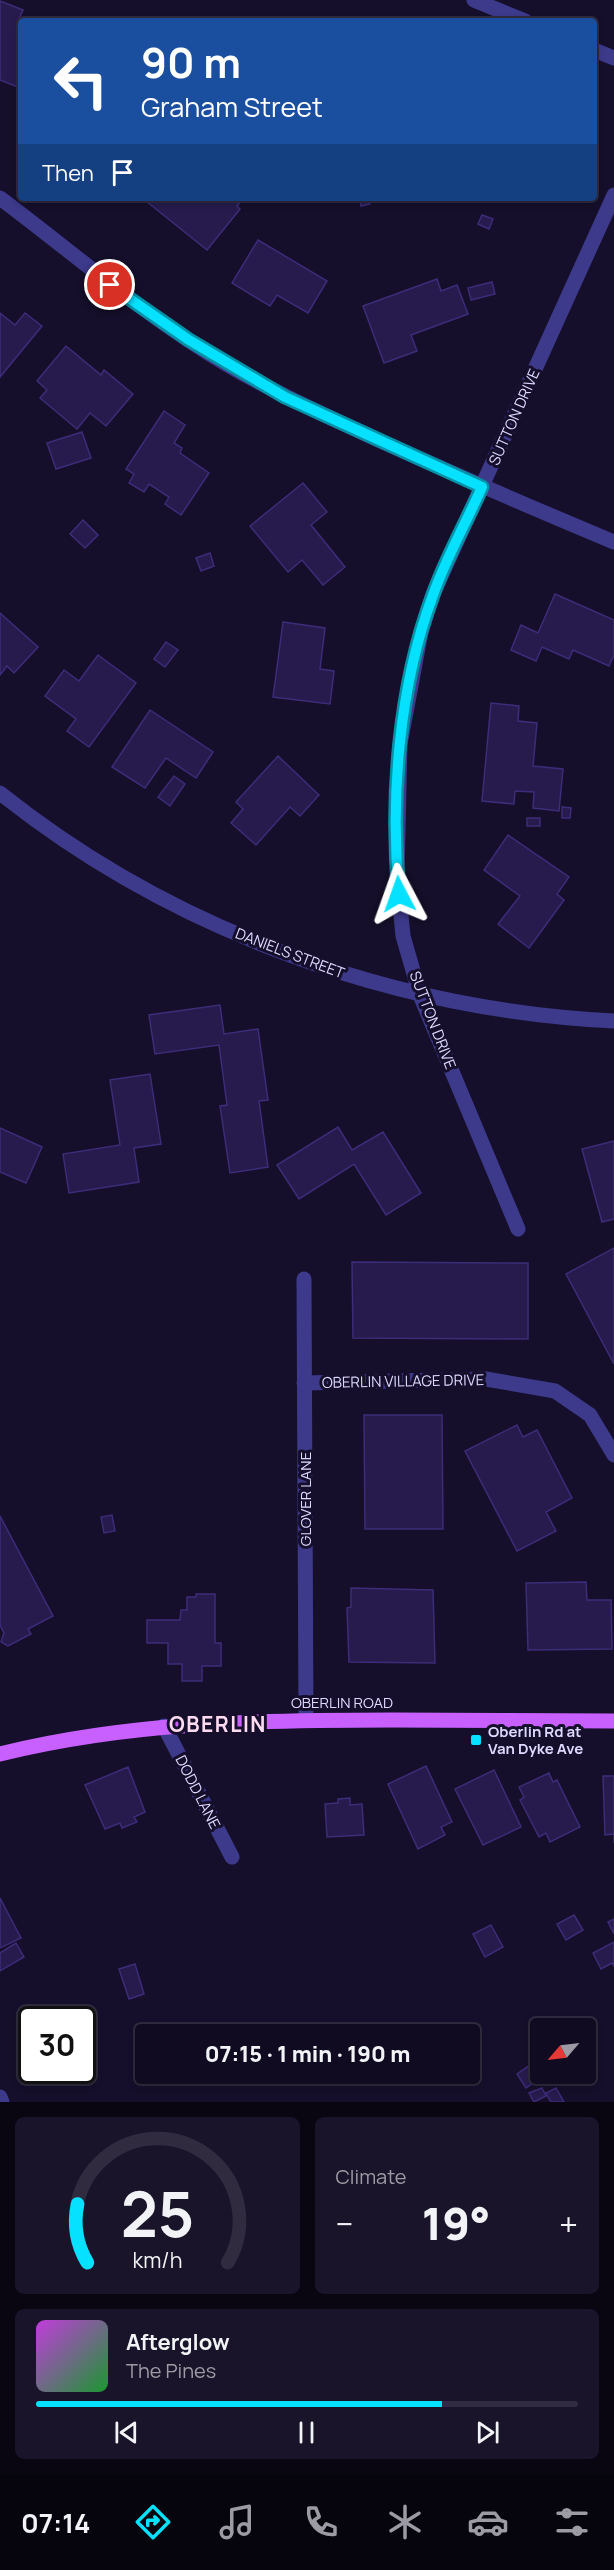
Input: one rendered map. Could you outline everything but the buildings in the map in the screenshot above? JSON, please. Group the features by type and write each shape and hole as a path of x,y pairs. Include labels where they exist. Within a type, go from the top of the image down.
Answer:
{"main road":[{"name":"OBERLIN ROAD","path":"0,1754 42,1744 164,1726 306,1720 614,1721"}],"street":[{"path":"474,0 518,18"},
{"path":"597,51 614,58"},
{"name":"SUTTON DRIVE","path":"518,1230 420,995 403,936 397,874 396,816 400,744 421,632 433,594 614,195"},
{"path":"0,198 110,285 225,364 285,397 482,487 614,542"},
{"name":"DANIELS STREET","path":"0,793 27,815 104,866 170,902 269,947 343,973 420,995 567,1018 614,1021"},
{"name":"GLOVER LANE","path":"304,1279 306,1720"},
{"name":"OBERLIN VILLAGE DRIVE","path":"304,1383 486,1379 555,1391 590,1415 614,1455"},
{"name":"DODD LANE","path":"164,1726 232,1857"},
{"path":"0,2097 2,2102"}],"place":[{"name":"Oberlin Rd at Van Dyke Ave","path":"476,1740"}],"district":[{"name":"OBERLIN","path":"218,1724"}],"route":[{"path":"110,285 225,364 285,397 482,487 433,594 421,632 412,673 400,744 396,816 399,894"}]}
